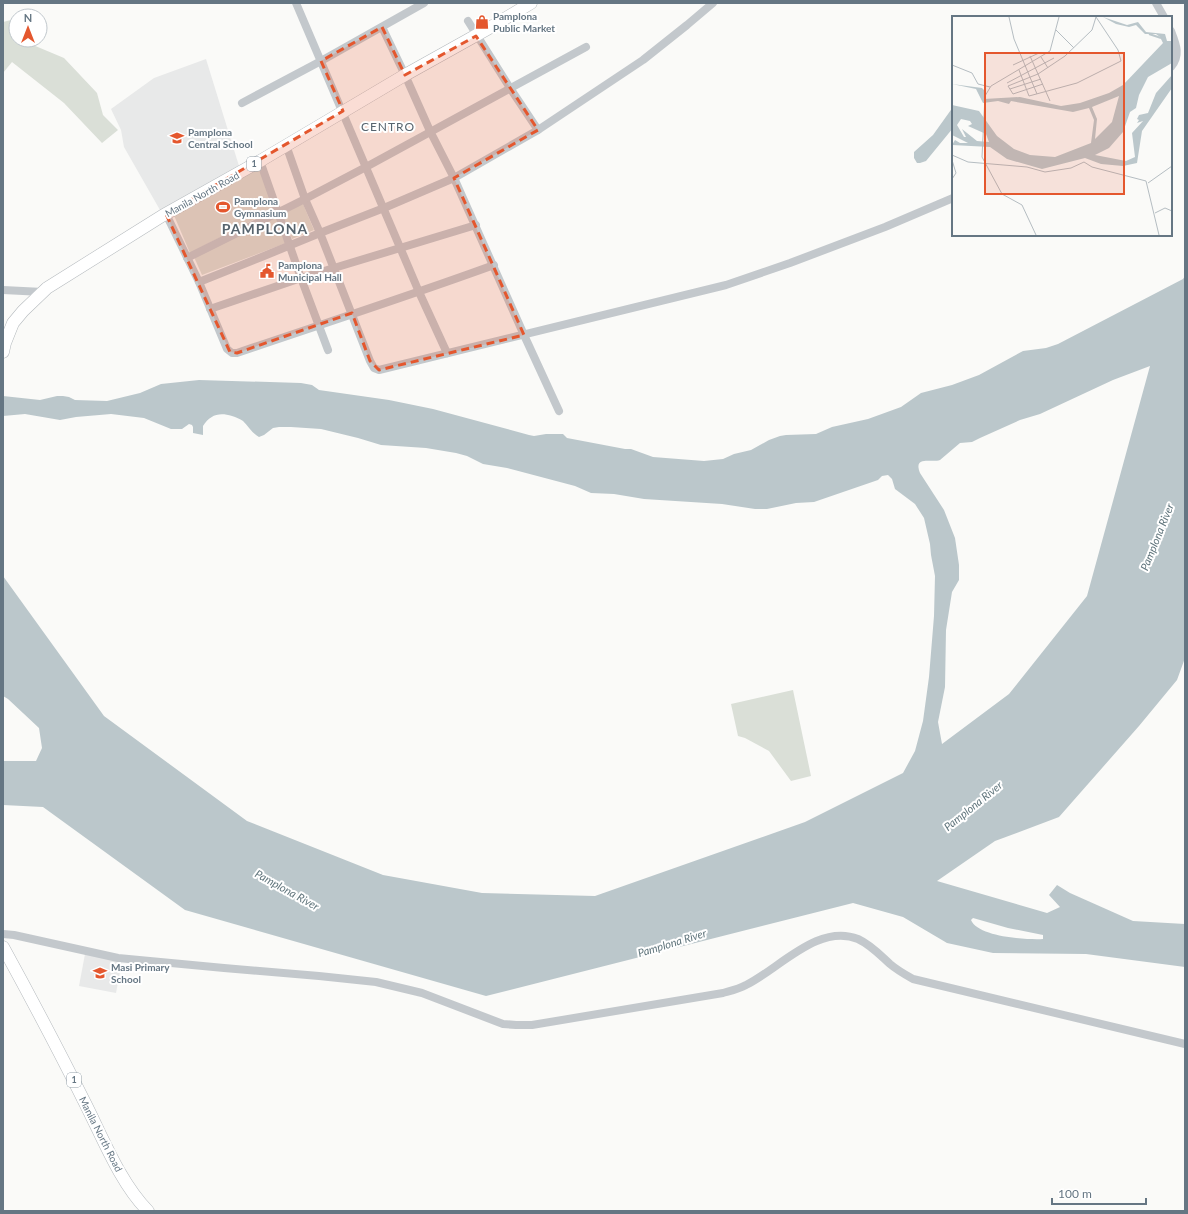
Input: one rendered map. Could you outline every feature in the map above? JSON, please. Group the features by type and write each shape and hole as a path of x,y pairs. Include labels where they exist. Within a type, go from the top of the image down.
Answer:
{"highway":[{"name":"Manila North Road","path":"3,352 5,342 13,323 23,311 43,292 109,248 531,3"},
{"name":"Manila North Road","path":"3,947 120,1171 135,1195 148,1211"}],"street":[{"path":"296,3 419,292 447,353"},
{"path":"242,103 321,61 424,3"},
{"path":"199,282 384,208 454,178 538,130 643,60 687,26 713,3"},
{"path":"1156,3 1163,16"},
{"path":"468,21 476,36 538,130"},
{"path":"382,27 430,131 476,225 559,411"},
{"path":"1172,33 1177,45 1177,52 1176,60 1172,66"},
{"path":"187,258 366,167 586,47"},
{"path":"286,144 305,199 320,233 370,361 374,368 382,370 726,284 790,263 885,227 952,198"},
{"path":"260,161 328,350"},
{"path":"166,214 199,282 227,350 232,353 419,292 494,265"},
{"path":"210,309 301,278 476,225"},
{"path":"3,290 43,292"},
{"path":"3,934 20,936 118,958 376,982 422,993 503,1024 516,1025 532,1025 723,993 746,986 806,947 824,939 846,936 866,943 891,965 913,979 1185,1044"}],"highlighted area":[{"path":"382,27 405,75 476,36 538,130 454,178 524,335 379,370 370,361 352,313 237,353 230,352 166,214 343,111 321,61"}],"shaded area":[{"path":"8,21 8,48 40,48 64,58 97,93 103,115 118,130 102,143 64,103 12,62 3,73 3,22"},
{"name":"Pamplona Central School","path":"206,59 239,166 160,210 124,147 121,130 111,109 154,78"},
{"path":"262,166 274,209 190,253 173,213"},
{"path":"303,204 314,230 292,239 282,213"},
{"path":"278,216 286,243 202,275 194,257"},
{"path":"793,690 811,776 791,781 769,751 745,738 738,736 731,704"},
{"name":"Masi Primary School","path":"85,954 122,961 116,993 79,986"}],"water":[{"path":"952,108 952,129 926,161 917,163 914,158 914,152 933,135"},
{"name":"Pamplona River","path":"1185,276 1185,658 1177,680 1139,726 1059,817 995,841 937,881 1047,913 1060,907 1049,895 1057,885 1070,893 1133,921 1185,924 1185,967 1086,954 993,953 947,943 903,917 853,903 486,996 185,910 43,807 3,805 3,761 36,761 42,748 39,728 3,696 3,576 104,716 247,821 383,875 482,893 595,896 805,822 903,773 915,751 923,721 929,677 934,616 935,576 924,518 915,504 895,489 892,479 888,475 882,476 878,480 814,502 796,503 767,509 755,509 722,504 644,499 614,494 591,493 575,486 507,468 483,464 467,456 456,453 426,448 381,445 321,429 279,427 273,428 259,437 252,432 243,421 236,417 223,414 215,415 206,422 203,426 203,435 193,433 193,427 189,424 182,429 171,429 144,418 111,414 60,420 25,414 3,416 3,396 40,400 63,396 75,400 107,401 140,393 161,384 199,380 301,383 312,385 319,390 389,400 433,409 534,436 563,434 567,438 631,449 653,457 704,461 723,459 734,454 751,450 780,436 816,434 832,427 868,419 901,407 921,393 952,385 979,375 1023,351 1046,348 1058,344 1183,279","holes":["1150,366 1087,596 1009,694 942,744 938,722 945,687 946,630 952,592 959,580 959,565 955,538 944,510 920,473 918,467 919,464 924,461 940,460 960,443 972,442 1020,420 1040,414 1113,380","973,918 1008,928 1043,935 1043,939 1015,938 993,934 975,926 971,920"]}],"place":[{"name":"Pamplona Public Market","path":"482,22"},
{"name":"Pamplona Central School","path":"177,138"},
{"name":"Pamplona Gymnasium","path":"223,207"},
{"name":"Pamplona Municipal Hall","path":"267,271"},
{"name":"Masi Primary School","path":"100,973"}],"district":[{"name":"CENTRO","path":"388,127"},
{"name":"PAMPLONA","path":"265,229"}]}
